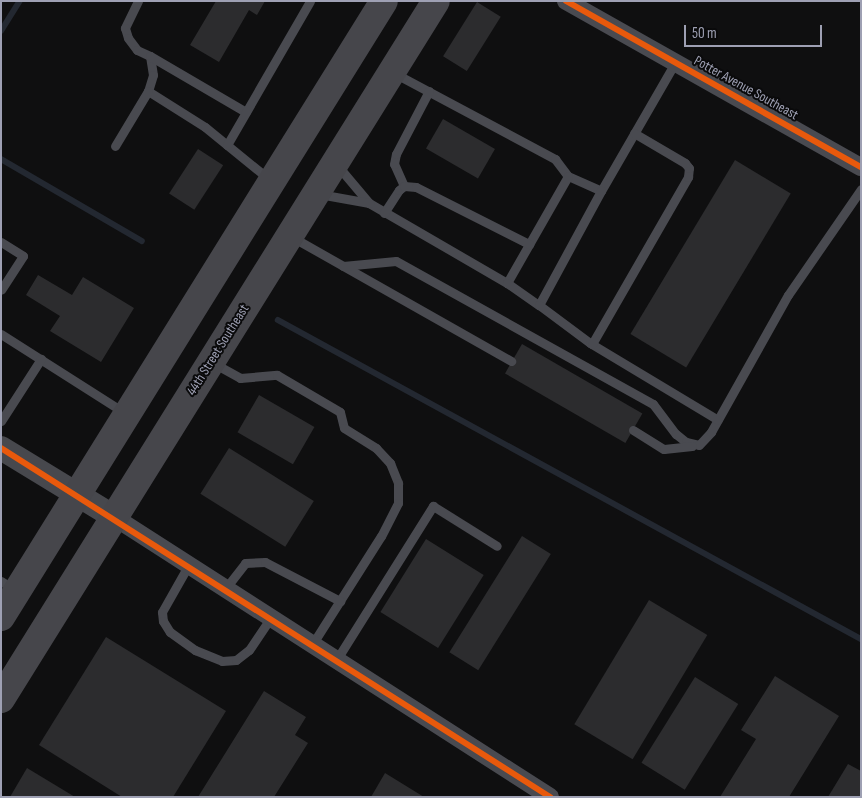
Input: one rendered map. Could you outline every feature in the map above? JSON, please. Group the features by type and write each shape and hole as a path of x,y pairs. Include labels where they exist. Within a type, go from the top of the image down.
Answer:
{"main road":[{"path":"1,617 9,586 78,495 384,1"},
{"name":"44th Street Southeast","path":"1,699 436,1"},
{"path":"270,184 265,222 270,233 287,240"},
{"path":"219,268 231,277 237,289 232,328"}],"street":[{"name":"Potter Avenue Southeast","path":"566,1 861,167"},
{"path":"1,448 313,643 544,795"}],"lane":[{"path":"138,1 125,28 128,38 138,50 246,112"},
{"path":"227,145 310,1"},
{"path":"115,146 148,91 153,75 150,56"},
{"path":"539,305 601,191 675,62"},
{"path":"392,71 555,159 568,176 601,191"},
{"path":"148,91 227,145 270,184"},
{"path":"404,186 394,164 396,154 429,92"},
{"path":"592,344 688,177 689,168 685,163 634,133"},
{"path":"335,162 369,203 507,283 592,344 718,420"},
{"path":"507,283 568,176"},
{"path":"384,213 404,186"},
{"path":"404,186 416,187 528,244"},
{"path":"633,430 664,449 699,445 718,420 788,295 861,188"},
{"path":"316,193 369,203"},
{"path":"287,240 343,266 512,361"},
{"path":"1,242 23,256 1,290"},
{"path":"343,266 396,261 653,404 676,434 686,442 699,445"},
{"path":"1,334 127,414"},
{"path":"1,422 41,359"},
{"path":"211,362 240,378 277,375 340,412 344,428 376,448 390,463 398,484 398,503 381,536 313,643"},
{"path":"337,659 433,506 497,546"},
{"path":"225,589 244,562 265,562 340,601"},
{"path":"188,566 162,612 162,622 170,632 195,650 222,660 236,660 249,650 271,617"}],"building":[{"path":"216,1 265,1 257,15 249,10 219,62 190,45"},
{"path":"477,2 501,17 467,71 443,56"},
{"path":"443,119 495,149 478,178 426,148"},
{"path":"198,149 223,165 194,210 169,193"},
{"path":"735,160 791,193 686,367 630,334"},
{"path":"38,275 72,295 83,277 134,308 101,362 50,331 60,316 26,295"},
{"path":"522,344 642,414 625,443 505,373"},
{"path":"259,395 314,427 293,464 238,432"},
{"path":"229,448 314,501 285,547 200,494"},
{"path":"522,536 551,554 478,670 449,652"},
{"path":"426,539 484,575 438,648 380,612"},
{"path":"649,600 707,635 633,759 574,724"},
{"path":"106,637 226,711 173,797 122,797 39,745"},
{"path":"775,676 839,716 789,797 720,797 756,739 741,730"},
{"path":"695,677 738,704 685,790 641,763"},
{"path":"264,691 306,717 295,735 308,743 274,797 198,797"},
{"path":"848,764 861,771 861,797 828,797"},
{"path":"27,768 75,797 10,797"},
{"path":"385,773 424,797 371,797"}],"waterway":[{"path":"1,31 20,1"},
{"path":"1,159 142,241"},
{"path":"278,320 861,639"}],"cycle path":[{"path":"566,1 861,167"},
{"path":"1,448 550,797"}]}
